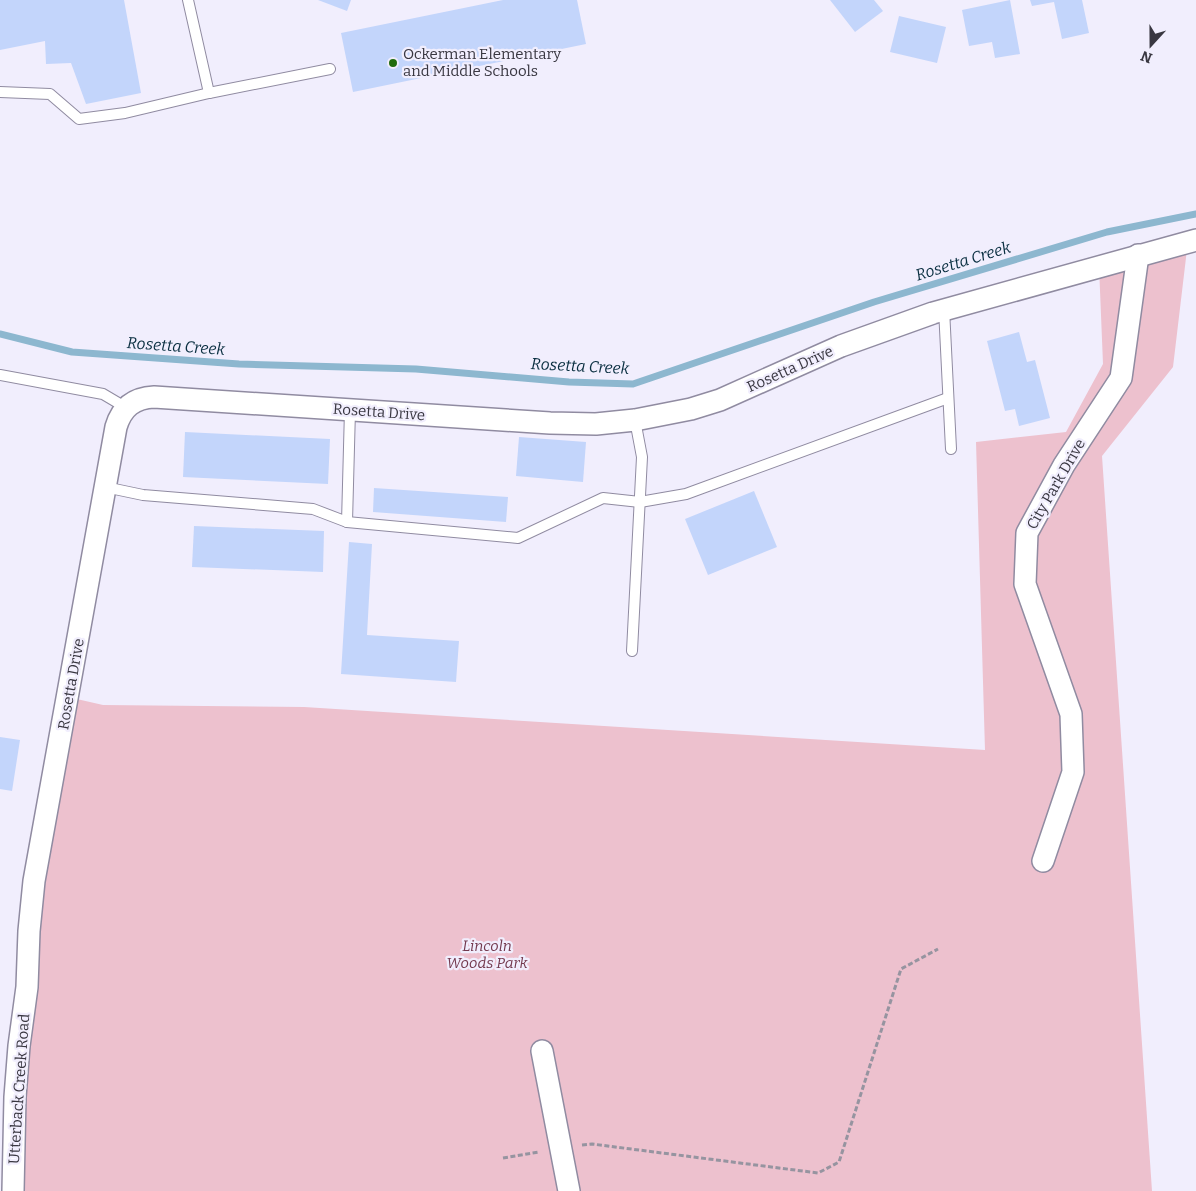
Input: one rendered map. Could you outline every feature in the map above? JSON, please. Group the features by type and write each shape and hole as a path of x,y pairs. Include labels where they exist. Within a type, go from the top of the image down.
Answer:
{"street":[{"name":"Rosetta Drive","path":"27,987 29,931 34,881 116,427 118,418 125,407 136,400 154,397 550,423 596,424 635,420 691,409 720,400 841,346 944,309 1196,240"},
{"name":"City Park Drive","path":"1043,861 1073,772 1071,714 1025,584 1027,533 1064,465 1121,378 1138,256"},
{"name":"Utterback Creek Road","path":"12,1191 15,1097 19,1046 27,987"},
{"path":"542,1051 569,1191"}],"lane":[{"path":"188,0 210,93"},
{"path":"0,92 50,94 79,119 125,113 210,93 330,69"},
{"path":"944,309 951,449"},
{"path":"0,375 103,394 125,407"},
{"path":"105,487 143,495 313,509 347,522 518,538 604,498 640,502 686,494 948,398"},
{"path":"347,522 350,410"},
{"path":"632,651 642,457 635,420"}],"path":[{"path":"503,1158 592,1144 818,1173 839,1162 901,969 938,950"}],"green space":[{"name":"Lincoln Woods Park","path":"1188,241 1173,367 1102,456 1152,1191 13,1191 15,1097 68,697 103,705 304,707 985,750 976,442 1066,432 1103,364 1099,266"}],"building":[{"path":"0,0 124,0 141,93 86,104 71,63 46,64 45,41 0,50"},
{"path":"318,0 351,0 347,11"},
{"path":"503,0 577,0 586,44 353,92 341,33"},
{"path":"830,0 874,0 883,11 855,32"},
{"path":"1010,0 1020,54 995,58 992,42 969,46 962,10"},
{"path":"1030,0 1082,0 1089,33 1062,39 1054,2 1032,6"},
{"path":"899,16 946,27 937,63 890,52"},
{"path":"1019,332 1027,362 1035,360 1050,418 1019,426 1015,409 1005,411 987,341"},
{"path":"185,432 330,439 328,484 183,477"},
{"path":"519,437 586,442 583,482 516,476"},
{"path":"374,488 508,497 506,522 373,512"},
{"path":"754,491 777,547 708,575 685,519"},
{"path":"194,526 324,531 323,572 192,567"},
{"path":"349,542 372,544 367,635 459,641 456,682 341,674"},
{"path":"0,737 20,740 12,791 0,789"}],"waterway":[{"name":"Rosetta Creek","path":"0,334 72,352 239,364 416,369 569,382 633,384 874,302 1107,232 1196,214"}],"place":[{"name":"Ockerman Elementary and Middle Schools","path":"393,63"}]}
